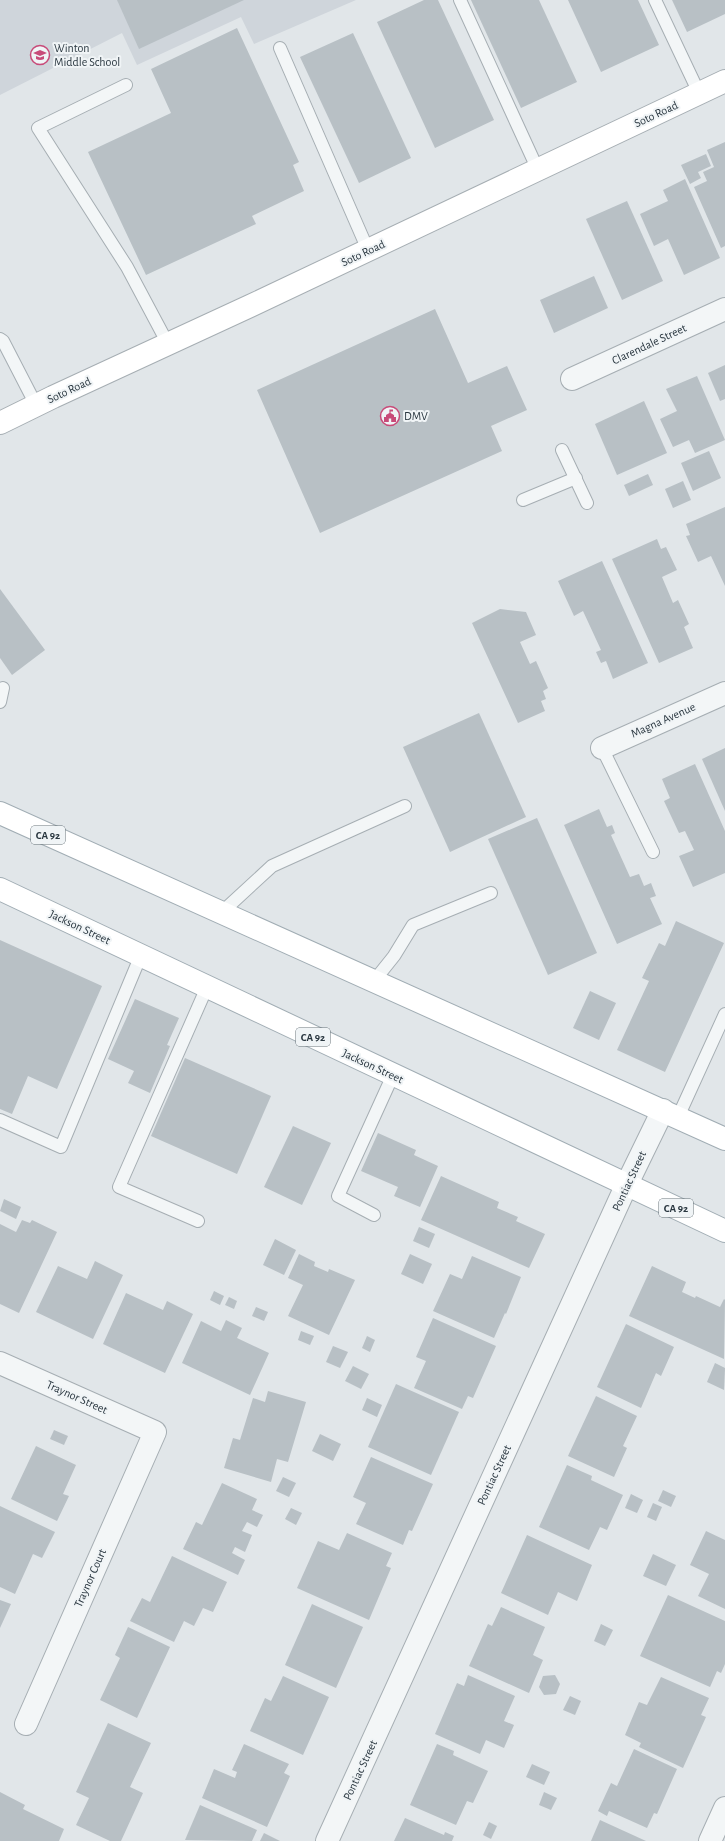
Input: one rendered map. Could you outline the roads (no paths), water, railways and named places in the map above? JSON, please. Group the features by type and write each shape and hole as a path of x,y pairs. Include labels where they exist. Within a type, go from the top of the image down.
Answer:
{"main road":[{"name":"Soto Road","path":"0,424 36,405 725,81"},
{"name":"CA 92","path":"0,813 725,1139"},
{"name":"Jackson Street","path":"0,889 626,1186 725,1231"}],"street":[{"name":"Clarendale Street","path":"572,379 725,309"},
{"name":"Magna Avenue","path":"602,748 725,693"},
{"name":"Pontiac Street","path":"327,1841 626,1186 670,1114"},
{"name":"Traynor Street","path":"0,1362 155,1432"},
{"name":"Traynor Court","path":"26,1724 155,1432"},
{"path":"710,1841 725,1808"}],"lane":[{"path":"460,0 538,170"},
{"path":"655,0 699,94"},
{"path":"280,48 368,250"},
{"path":"126,85 38,128 127,267 168,344"},
{"path":"0,339 3,341 36,405"},
{"path":"562,450 587,502"},
{"path":"523,500 576,478"},
{"path":"0,702 3,688"},
{"path":"602,748 653,852"},
{"path":"221,913 272,866 405,806"},
{"path":"374,981 394,956 413,925 491,893"},
{"path":"0,1120 61,1147 140,956"},
{"path":"198,1221 119,1187 207,987"},
{"path":"670,1114 725,1014"},
{"path":"374,1215 338,1196 393,1075"}],"place":[{"name":"Winton Middle School","path":"40,55"},
{"name":"DMV","path":"390,416"}]}
